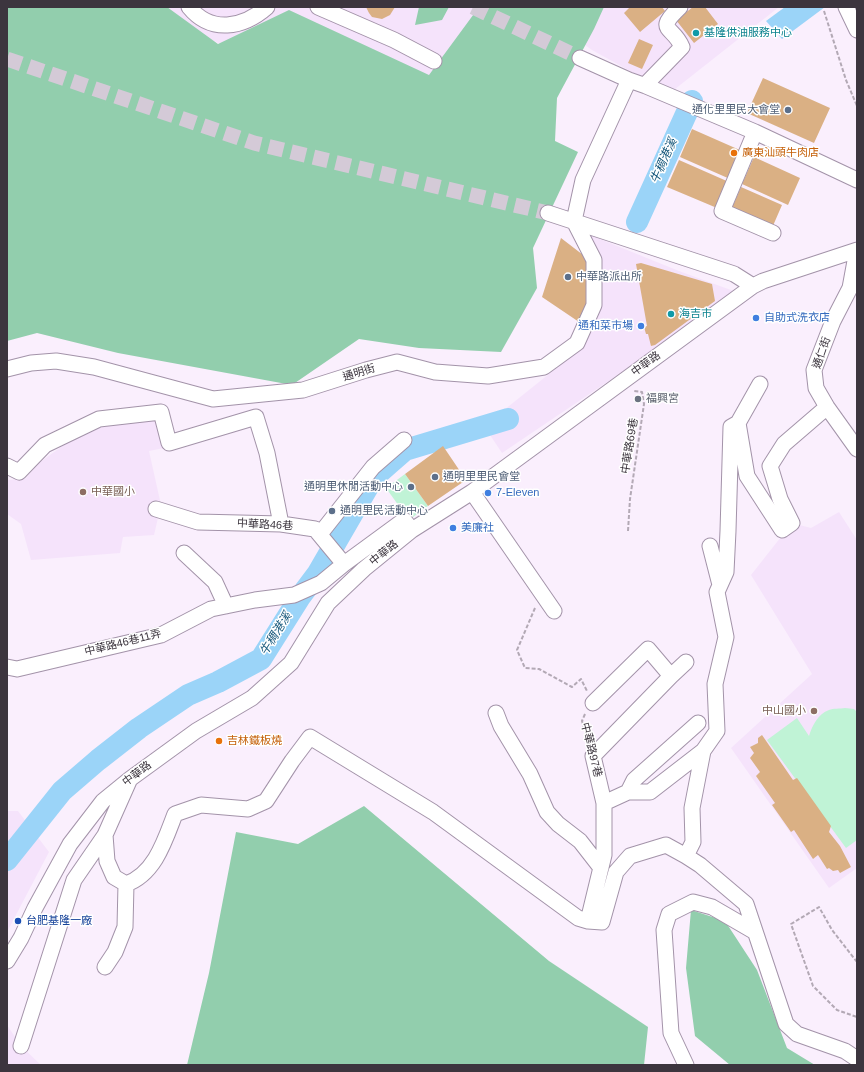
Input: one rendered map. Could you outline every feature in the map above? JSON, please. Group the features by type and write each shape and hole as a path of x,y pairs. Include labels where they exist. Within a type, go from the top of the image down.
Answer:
{"street":[{"path":"189,7 195,14 212,24 226,26 243,22 267,7"},
{"path":"318,7 394,40 434,61"},
{"path":"646,86 648,82 682,47 666,24 668,18 680,7"},
{"path":"846,7 857,30"},
{"path":"580,58 755,132 857,180"},
{"path":"574,221 583,180 629,80"},
{"path":"755,132 722,211 773,232"},
{"path":"548,213 734,274 753,286"},
{"name":"通明街","path":"7,369 31,363 56,361 94,367 214,399 303,390 397,362 435,372 488,376 544,367 577,343 594,305 594,260 574,221"},
{"name":"中華路","path":"7,961 21,938 35,908 70,844 103,801 130,779 196,732 252,698 291,663 328,603 364,569 412,530 472,492 753,286 763,281 828,261 857,250"},
{"name":"通仁街","path":"857,250 850,288 833,321 814,370 816,388 827,407 857,449"},
{"path":"604,803 628,792 650,792 702,750 717,731 715,684 726,637 717,592 726,572 731,427 738,423 760,384"},
{"path":"738,423 747,476 782,530 792,523 780,499 770,466 784,444 827,407"},
{"path":"7,466 19,472 45,446 99,419 161,412 169,443 256,418 267,453 281,524"},
{"path":"404,440 373,467 322,536 342,562 404,520 412,530"},
{"path":"472,492 554,611"},
{"name":"中華路46巷","path":"156,509 198,522 281,524 315,529 322,536"},
{"path":"710,546 720,585"},
{"path":"184,553 215,582 226,606"},
{"name":"中華路46巷11弄","path":"7,667 17,669 161,635 211,609 294,595 320,583 342,562"},
{"path":"593,703 648,649 671,676"},
{"path":"592,756 686,662"},
{"path":"496,713 501,726 530,774 547,812 558,824 580,841 601,868"},
{"path":"628,792 634,780 698,723"},
{"path":"105,836 107,861 114,878 126,884 135,881 151,866 162,847 175,814 201,805 248,809 266,801 292,761 310,737 433,812 578,918 588,921 602,922 616,872 630,856 666,845 686,856 700,865 746,904 786,1024 797,1034 845,1051 857,1059"},
{"path":"686,856 693,842 692,808 702,750"},
{"name":"中華路97巷","path":"588,921 604,855 604,803 592,756"},
{"path":"21,1046 74,880 105,836 130,779"},
{"path":"105,967 115,952 125,927 126,884"},
{"path":"686,1065 671,1033 664,930 669,914 693,902 712,907 755,932"}],"path":[{"path":"824,11 846,80 857,106"},
{"name":"中華路69巷","path":"615,387 642,392 644,404 630,499 628,530"},
{"path":"541,594 517,650 526,668 539,669 572,687 581,679 593,703"},
{"name":"中華路97巷","path":"592,756 582,721 593,703"},
{"path":"857,962 832,930 819,907 791,924 813,986 837,1010 857,1017"}],"shaded area":[{"path":"133,7 779,7 670,93 592,50 539,12 439,136"},
{"name":"通和菜市場","path":"585,233 679,271 739,293 502,453 484,426 584,346"},
{"name":"中華國小","path":"161,416 164,448 149,451 161,505 154,535 123,537 120,553 31,560 21,524 7,514 7,480 25,479 39,463 86,429 101,425"},
{"name":"中山國小","path":"839,512 857,540 857,868 829,888 731,748 812,674 751,575 792,523 811,528"},
{"path":"7,811 18,811 49,852 7,932"},
{"path":"7,1025 21,1046 41,1065 7,1065"}],"green space":[{"path":"7,7 167,7 218,44 289,10 429,75 479,7 604,7 594,29 557,98 555,141 578,152 533,248 537,288 501,352 419,348 359,339 292,385 118,353 37,333 7,341"},
{"path":"419,7 449,7 442,20 415,25"},
{"path":"405,474 428,506 409,520 386,488"},
{"path":"831,709 854,709 857,712 857,840 846,848 767,740 797,718 809,736 814,724 822,714"},
{"path":"364,806 549,961 648,1027 644,1065 187,1065 209,973 236,832 298,844"},
{"path":"691,910 725,921 757,970 787,1048 815,1065 730,1065 695,1036 686,968"}],"water":[{"path":"785,7 825,7 782,39 766,21"}],"building":[{"path":"366,7 395,7 390,15 382,19 372,17"},
{"path":"630,7 662,7 665,11 640,32 624,13"},
{"name":"基隆供油服務中心","path":"693,7 705,7 718,24 694,43 676,20"},
{"path":"639,39 653,45 642,69 628,63"},
{"name":"通化里里民大會堂","path":"763,78 830,108 814,143 747,113"},
{"path":"692,129 742,151 730,179 680,157"},
{"path":"754,157 800,178 788,205 742,184"},
{"path":"679,160 729,182 717,208 667,187"},
{"path":"741,187 782,205 772,228 731,210"},
{"name":"中華路派出所","path":"561,238 587,258 591,299 582,324 542,297"},
{"name":"海吉市","path":"641,263 712,284 715,301 655,345 651,346 648,334 646,334 644,327 647,326 636,264"},
{"name":"通明里里民會堂","path":"443,446 466,480 428,506 405,474"},
{"path":"762,735 793,780 797,778 831,826 829,832 840,846 851,867 840,873 838,870 833,871 829,868 827,869 818,855 813,859 794,830 791,832 772,805 775,803 756,776 760,772 750,758 754,753 750,747 758,743 758,738"}],"waterway":[{"name":"牛稠港溪","path":"637,222 692,101"},
{"name":"牛稠港溪","path":"7,860 62,791 98,760 139,728 188,695 218,682 261,659 300,597 318,573 373,478 390,463 405,450 508,419"}],"tunnel":[{"path":"473,7 580,58"},
{"path":"7,59 254,143 548,213"}],"place":[{"name":"基隆供油服務中心","path":"696,33"},
{"name":"通化里里民大會堂","path":"788,110"},
{"name":"廣東汕頭牛肉店","path":"734,153"},
{"name":"中華路派出所","path":"568,277"},
{"name":"海吉市","path":"671,314"},
{"name":"自助式洗衣店","path":"756,318"},
{"name":"通和菜市場","path":"641,326"},
{"name":"福興宮","path":"638,399"},
{"name":"通明里里民會堂","path":"435,477"},
{"name":"通明里休閒活動中心","path":"411,487"},
{"name":"中華國小","path":"83,492"},
{"name":"7-Eleven","path":"488,493"},
{"name":"通明里民活動中心","path":"332,511"},
{"name":"美廉社","path":"453,528"},
{"name":"中山國小","path":"814,711"},
{"name":"吉林鐵板燒","path":"219,741"},
{"name":"台肥基隆一廠","path":"18,921"}]}
